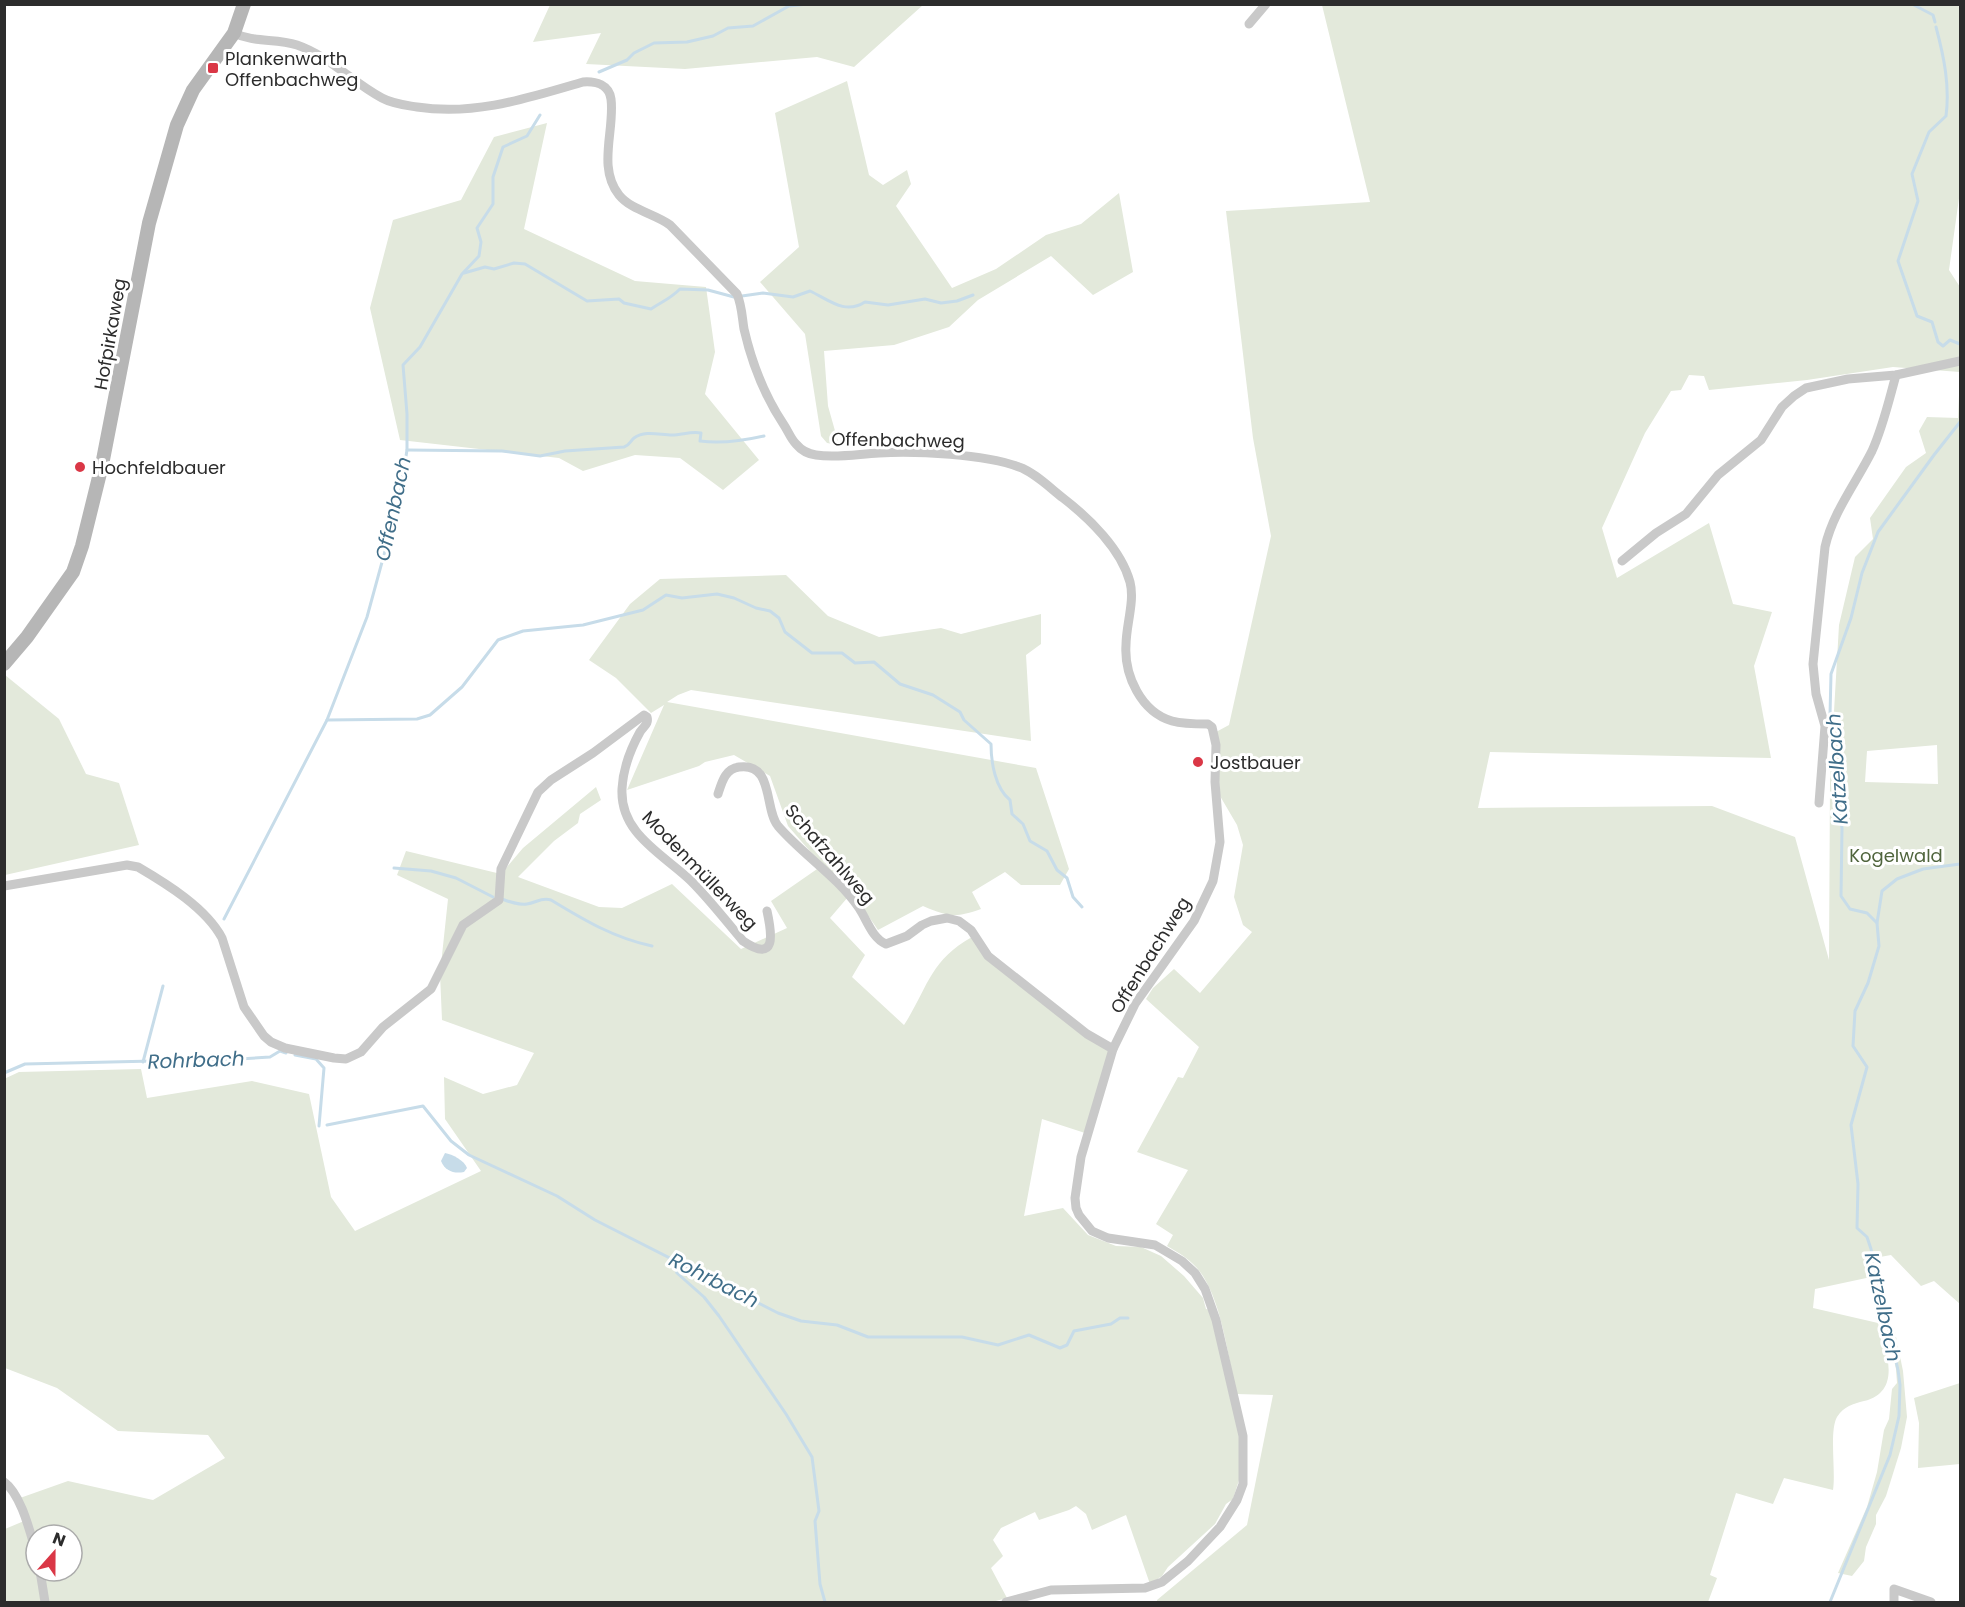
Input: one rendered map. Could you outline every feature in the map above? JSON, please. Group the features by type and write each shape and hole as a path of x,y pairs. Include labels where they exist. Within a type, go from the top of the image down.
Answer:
{"street":[{"name":"Hofpirkaweg","path":"4,664 27,638 73,572 82,546 107,443 149,223 177,125 193,90 234,33 244,4"},
{"path":"1249,24 1266,4"},
{"name":"Offenbachweg","path":"234,33 247,38 295,45 335,65 382,99 424,108 475,110 521,100 583,82 593,81 602,85 611,100 609,171 618,194 626,202 661,218 670,225 737,294 752,361 768,402 796,444 813,454 833,456 882,453 955,456 1021,467 1097,527 1124,567 1131,593 1125,646 1127,668 1133,684 1147,705 1159,715 1174,722 1208,724 1212,727 1216,745 1215,782 1220,842 1213,881 1194,921 1135,1004 1113,1049 1081,1157 1076,1185 1076,1208 1088,1227 1099,1235 1149,1242 1182,1261 1195,1273 1205,1289 1216,1320 1243,1436 1243,1484 1238,1500 1220,1527 1188,1561 1162,1582 1138,1588 1052,1590 1006,1602"},
{"path":"1622,561 1656,533 1686,514 1718,474 1761,440 1782,407 1806,388 1816,384 1848,379 1896,375 1960,361"},
{"path":"1819,803 1825,726 1816,694 1814,664 1825,548 1829,532 1842,505 1873,449 1896,375"},
{"name":"Modenmüllerweg","path":"4,886 127,865 138,867 200,910 218,930 244,1007 264,1036 285,1048 334,1059 346,1059 360,1053 383,1027 431,989 463,925 499,900 501,869 538,792 551,780 645,715 648,722 631,751 622,781 623,809 633,829 692,882 744,941 753,948 769,946 772,940 767,911"},
{"name":"Schafzahlweg","path":"718,794 724,777 731,770 743,767 761,775 767,788 771,812 778,825 851,898 879,940 886,944 907,936 932,921 947,918 959,921 971,930 988,956 1088,1034 1113,1049"},
{"path":"4,1482 12,1487 27,1523"},
{"path":"42,1583 45,1602"},
{"path":"1894,1602 1894,1589 1930,1602"}],"green space":[{"path":"550,5 923,5 854,67 817,57 685,69 586,64 601,33 533,42"},
{"name":"Kogelwald","path":"1322,5 1960,5 1960,191 1949,270 1960,287 1960,372 1960,1304 1934,1281 1921,1286 1891,1255 1869,1259 1871,1277 1815,1289 1813,1308 1878,1323 1887,1357 1888,1379 1884,1389 1876,1396 1849,1406 1837,1417 1833,1432 1833,1490 1784,1478 1773,1504 1736,1493 1710,1575 1717,1578 1708,1602 1157,1602 1247,1525 1273,1395 1236,1394 1224,1333 1210,1288 1196,1267 1167,1246 1173,1235 1156,1224 1188,1170 1137,1152 1178,1077 1183,1078 1199,1047 1146,999 1153,988 1174,969 1200,993 1252,932 1243,925 1234,897 1243,845 1237,825 1220,796 1216,732 1229,725 1271,536 1253,438 1226,211 1370,202","holes":["1893,367 1960,372 1958,418 1927,417 1919,431 1926,453 1906,467 1870,518 1873,539 1855,557 1839,625 1830,781 1829,960 1795,837 1712,806 1478,808 1490,752 1771,758 1754,666 1772,612 1733,604 1709,523 1617,578 1602,528 1645,433 1671,391 1681,390 1689,375 1704,376 1709,390 1807,380","1937,745 1938,784 1865,782 1867,751"]},
{"path":"847,81 869,175 883,185 907,170 911,184 896,206 952,288 996,269 1046,235 1081,224 1119,193 1133,272 1093,295 1051,256 978,300 949,327 894,345 824,351 828,406 839,445 827,443 821,436 805,334 760,282 799,247 775,113"},
{"path":"547,123 524,229 635,281 706,287 715,352 705,394 759,460 723,490 680,458 635,455 583,471 559,458 400,440 370,308 393,220 461,200 494,137"},
{"path":"786,575 828,616 879,637 941,628 961,634 1041,614 1041,644 1026,655 1031,741 691,690 667,702 1036,768 1069,869 1060,885 1021,885 1005,872 972,892 981,909 952,915 923,906 878,930 852,892 822,865 788,826 770,776 734,755 705,762 627,790 664,705 651,713 616,678 589,660 630,604 660,579"},
{"path":"5,675 59,719 86,774 119,783 139,845 5,875"},
{"path":"596,787 601,800 580,814 578,823 554,841 518,877 599,907 622,908 672,884 741,949 787,928 771,901 820,867 848,897 830,918 865,955 852,977 904,1025 938,966 958,946 972,937 1107,1050 1109,1053 1085,1133 1042,1119 1024,1216 1063,1208 1088,1235 1116,1246 1141,1247 1161,1256 1184,1276 1203,1298 1206,1309 1211,1310 1239,1433 1240,1477 1233,1499 1226,1504 1215,1524 1168,1567 1162,1576 1150,1584 1126,1515 1092,1530 1086,1514 1076,1506 1039,1520 1035,1512 1001,1528 993,1540 1003,1556 991,1568 1007,1598 992,1602 46,1602 43,1583 84,1583 84,1523 28,1523 20,1498 68,1481 153,1500 225,1458 208,1435 118,1431 57,1388 5,1368 4,1079 19,1072 141,1069 147,1098 252,1081 309,1094 331,1197 355,1231 481,1171 445,1119 444,1077 483,1094 517,1085 534,1053 442,1020 440,974 448,899 397,875 406,851 501,874 523,848"},
{"path":"1886,1325 1894,1327 1903,1371 1907,1417 1901,1448 1886,1496 1876,1515 1876,1524 1866,1547 1864,1561 1852,1576 1838,1573 1867,1507 1877,1472 1884,1430 1889,1419 1892,1389 1897,1383"},
{"path":"1960,1383 1960,1464 1918,1468 1919,1423 1914,1398"},
{"path":"24,1521 24,1583 39,1583 43,1602 5,1602 5,1529"}],"water":[{"path":"445,1153 455,1156 464,1163 467,1168 464,1172 453,1172 445,1167 441,1161"}],"waterway":[{"name":"Offenbach","path":"599,72 627,60 634,53 654,43 687,42 713,36 728,28 753,26 789,6 808,4"},
{"name":"Katzelbach","path":"1912,4 1933,15 1935,22"},
{"name":"Katzelbach","path":"1936,27 1946,72 1946,116 1929,132 1912,174 1918,201 1898,261 1917,316 1932,322 1938,342 1943,346 1950,340 1960,344"},
{"name":"Offenbach","path":"224,919 327,720 367,617 399,500 407,450 403,365 420,347 462,274 479,256 481,242 477,228 493,204 493,177 503,147 527,136 540,115"},
{"path":"464,273 485,267 494,269 514,263 525,264 587,301 619,299 624,303 651,309 680,289 708,290 734,297"},
{"path":"742,296 763,293 793,297 810,291 837,305 851,307 865,302 888,305 925,299 941,303 957,301 973,295"},
{"name":"Katzelbach","path":"1830,1602 1890,1455 1899,1416 1900,1385 1871,1249 1867,1237 1857,1228 1858,1184 1851,1125 1867,1067 1853,1046 1855,1011 1868,983 1879,946 1877,923 1867,913 1850,909 1841,896 1842,828 1835,796 1835,753 1830,715 1831,674 1851,618 1862,573 1878,532 1960,422"},
{"path":"407,450 502,451 540,456 565,451 624,447 634,438 648,434 701,433 700,441 716,442 740,441 764,436"},
{"path":"327,720 417,719 430,715 462,687 498,640 523,631 583,625 643,610 666,595 682,598 717,594 734,598 756,608 770,611 779,618 785,632 812,653 842,653 855,663 874,662 900,684 933,695 960,712 964,720 991,744 997,782 1010,800 1012,814 1023,824 1030,841 1047,851 1057,870 1067,878 1073,897 1082,907"},
{"path":"1877,923 1882,891 1897,879 1923,869 1960,864"},
{"path":"394,868 431,871 456,878 493,897"},
{"path":"502,899 524,904 544,899 551,900 612,933 652,946"},
{"name":"Offenbach","path":"143,1062 163,986"},
{"name":"Rohrbach","path":"4,1073 25,1064 239,1059 270,1057 280,1051 286,1053"},
{"name":"Rohrbach","path":"295,1055 316,1059 324,1068 319,1126"},
{"name":"Rohrbach","path":"327,1125 423,1106 451,1141 469,1155 557,1196 595,1220 778,1313 801,1321 837,1325 868,1337 962,1337 998,1345 1029,1335 1060,1348 1067,1345 1074,1331 1111,1324 1120,1318 1128,1318"},
{"path":"673,1259 677,1273 704,1297 719,1316 786,1414 812,1457 819,1511 815,1521 820,1584 825,1602"}],"place":[{"name":"Plankenwarth Offenbachweg","path":"213,68"},
{"name":"Hochfeldbauer","path":"80,467"},
{"name":"Jostbauer","path":"1198,762"}]}
